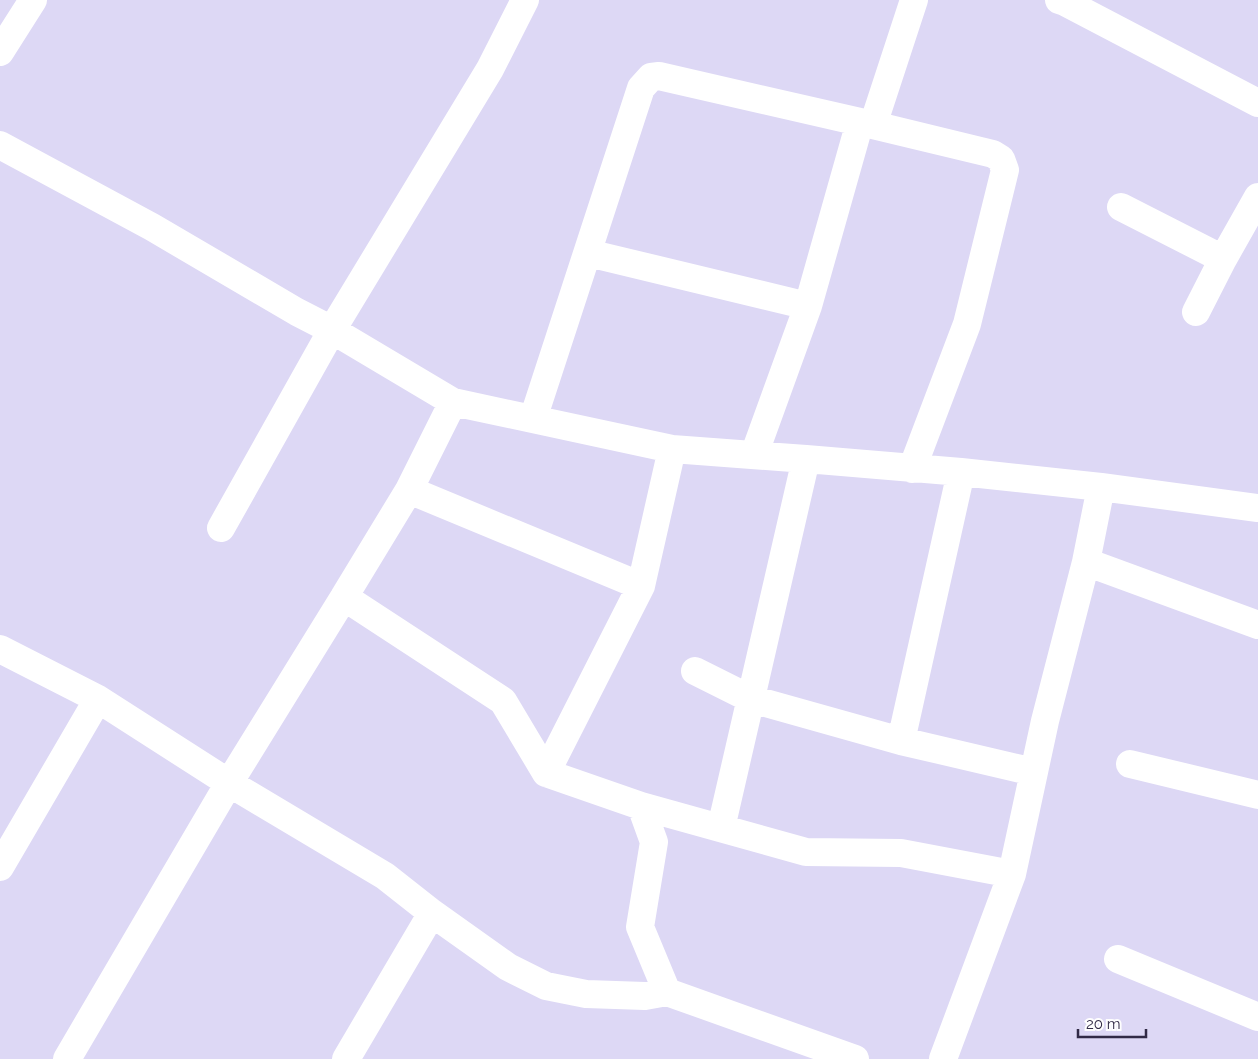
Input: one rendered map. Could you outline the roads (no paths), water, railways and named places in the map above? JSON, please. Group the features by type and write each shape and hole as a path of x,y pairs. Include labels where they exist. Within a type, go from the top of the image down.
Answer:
{"street":[{"path":"0,52 33,0"},
{"path":"221,528 332,330 490,69 526,0"},
{"path":"754,456 808,306 867,123 914,0"},
{"path":"1059,0 1258,104"},
{"path":"533,419 641,88 651,77 659,76 867,123 993,154 1001,159 1005,170 967,324 912,469"},
{"path":"0,145 152,227 453,402 672,449 962,472 1101,487 1258,508"},
{"path":"1196,312 1258,197"},
{"path":"1121,207 1223,259"},
{"path":"588,253 808,306"},
{"path":"67,1059 229,783 409,490 453,402"},
{"path":"546,773 640,586 672,449"},
{"path":"721,828 806,459"},
{"path":"900,742 962,472"},
{"path":"943,1059 1012,874 1045,721 1086,562 1101,487"},
{"path":"409,490 640,586"},
{"path":"1086,562 1258,625"},
{"path":"344,597 503,701 546,773 642,806 806,852 901,853 1012,874"},
{"path":"0,649 98,699 229,783 385,876 432,913 508,967 546,986 586,994 645,996 667,992 855,1059"},
{"path":"695,671 751,699 900,742 1034,772"},
{"path":"0,868 98,699"},
{"path":"1130,764 1258,795"},
{"path":"642,806 654,842 640,927 667,992"},
{"path":"346,1059 432,913"},
{"path":"1118,959 1258,1017"}]}
